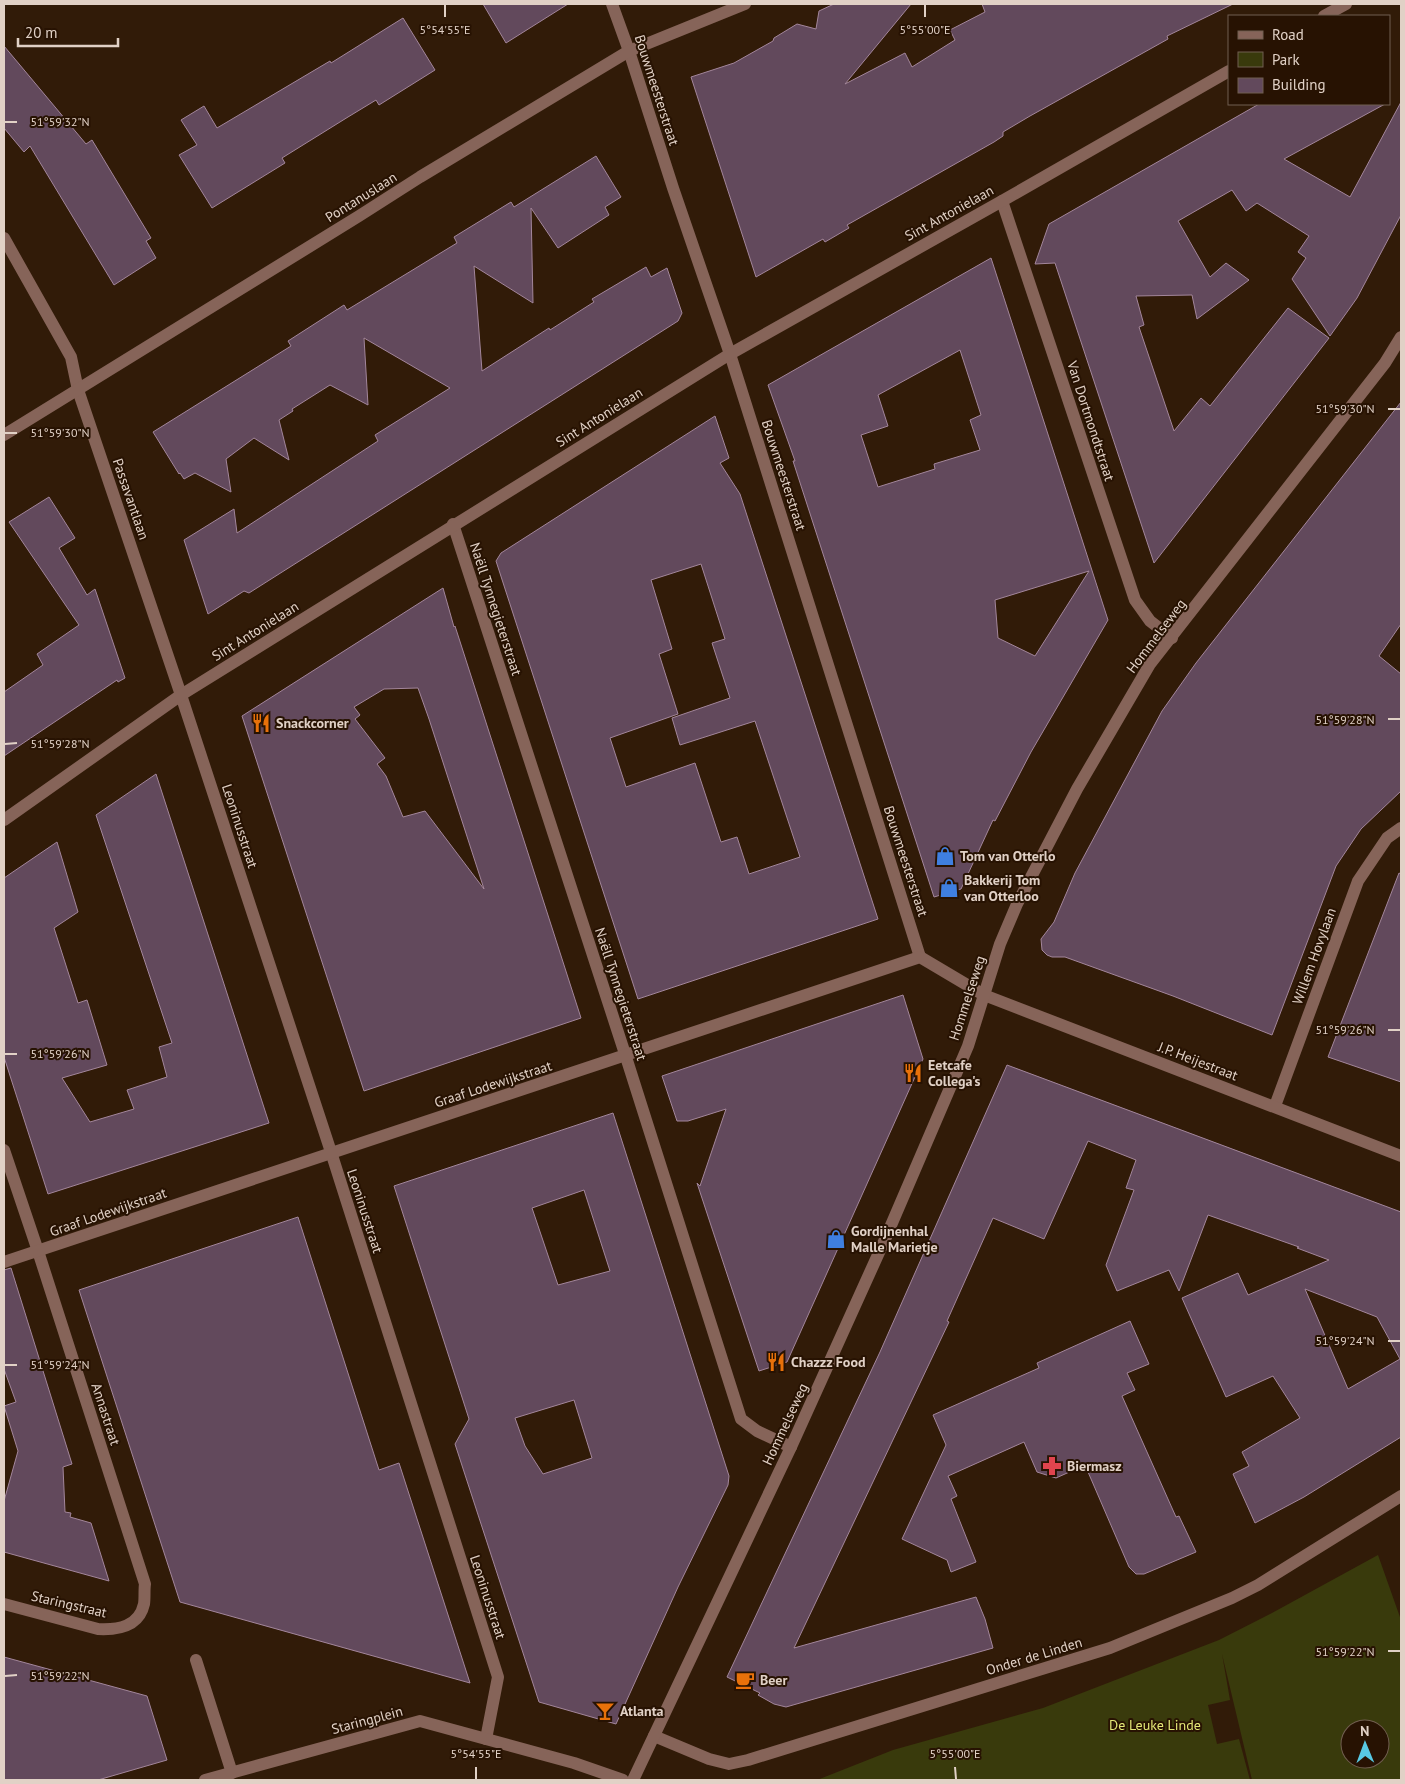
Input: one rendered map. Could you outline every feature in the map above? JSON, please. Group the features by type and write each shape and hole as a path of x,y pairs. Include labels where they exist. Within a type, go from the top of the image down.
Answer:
{"street":[{"name":"Bouwmeesterstraat","path":"612,4 730,354 920,958"},
{"name":"Pontanuslaan","path":"4,435 420,177 629,51 745,4"},
{"path":"1326,15 1346,4"},
{"name":"Sint Antonielaan","path":"4,820 181,695 453,524 730,354 1228,72"},
{"name":"Van Dortmondtstraat","path":"1002,201 1135,600 1150,621 1172,638"},
{"name":"Passavantlaan","path":"4,238 71,357 78,390 181,695"},
{"name":"Hommelseweg","path":"633,1780 790,1447 886,1237 964,1055 1000,944 1017,904 1077,789 1150,664 1385,363 1401,337"},
{"name":"Naëll Tynnegieterstraat","path":"453,524 741,1419 758,1431 790,1447"},
{"name":"Leoninusstraat","path":"181,695 331,1152 498,1677 486,1739"},
{"name":"Willem Hovylaan","path":"1275,1106 1358,880 1387,838 1401,828"},
{"path":"920,958 984,995"},
{"name":"Graaf Lodewijkstraat","path":"4,1262 920,958"},
{"name":"J.P. Heijestraat","path":"984,995 1401,1156"},
{"name":"Annastraat","path":"4,1150 145,1584 144,1605 137,1620 127,1626"},
{"name":"Onder de Linden","path":"654,1736 709,1759 729,1764 766,1755 1110,1648 1232,1598 1258,1585 1401,1496"},
{"name":"Staringstraat","path":"4,1604 98,1629 113,1630 127,1626"},
{"path":"196,1660 232,1772"},
{"name":"Staringplein","path":"205,1780 420,1721 574,1763 622,1780"}],"green space":[{"name":"De Leuke Linde","path":"1378,1555 1401,1620 1401,1780 1252,1780 1222,1654 1230,1700 1208,1705 1217,1744 1239,1739 1250,1780 817,1780 893,1750 1043,1708 1219,1640"}],"building":[{"path":"483,4 568,4 506,43"},
{"path":"834,4 911,4 845,84 905,53 912,67 955,40 950,30 985,12 982,4 1233,4 1167,36 1168,39 1003,132 1003,136 994,142 847,225 849,228 825,242 823,239 756,277 691,77 734,63 773,41 774,38 797,24 816,29 819,11"},
{"path":"403,18 435,70 379,105 376,100 348,117 282,158 285,163 212,208 179,155 197,145 181,120 204,106 217,128 330,61 331,63"},
{"path":"4,46 86,144 92,140 151,238 146,241 156,258 114,285 30,146 24,152 4,128"},
{"path":"1401,102 1401,215 1357,298 1330,336 1292,279 1306,258 1298,252 1309,236 1257,203 1246,211 1232,190 1178,221 1210,277 1226,263 1249,280 1197,319 1192,295 1136,296 1144,325 1139,327 1174,431 1201,398 1210,406 1288,308 1329,338 1154,563 1055,263 1035,264 1049,224 1257,105 1383,105 1284,159 1350,197"},
{"path":"596,156 621,197 605,207 609,215 558,248 531,208 533,303 474,266 482,371 594,302 592,299 646,267 651,277 667,268 682,313 678,321 249,593 244,591 208,614 184,540 234,509 237,533 378,441 375,435 450,388 364,338 368,405 330,385 292,409 293,411 279,420 289,460 254,438 226,459 231,492 195,473 184,479 153,432 291,346 288,341 344,305 347,310 457,243 454,237 511,202 514,207"},
{"path":"991,258 1108,620 1031,752 995,821 993,820 961,889 934,897 793,461 795,461 768,385","holes":["960,350 981,415 970,420 980,450 934,464 935,469 878,487 861,435 888,426 878,395","1089,571 1035,656 998,638 995,600"]},
{"path":"1401,402 1401,624 1379,656 1401,674 1401,791 1361,829 1336,866 1272,1035 1173,996 1065,957 1047,955 1042,950 1041,939 1054,922 1075,873 1162,711 1196,663"},
{"path":"715,416 729,458 720,463 740,494 878,919 638,999 496,561 501,553","holes":["701,564 725,639 712,643 730,698 672,718 680,745 755,721 800,857 749,874 737,837 721,842 695,763 626,787 610,738 678,714 659,654 672,649 651,580"]},
{"path":"49,497 75,538 59,548 87,595 95,589 125,678 118,682 117,680 4,756 4,692 43,665 37,654 79,625 9,522"},
{"path":"443,588 581,1018 364,1091 242,716","holes":["418,688 484,889 425,811 403,817 386,776 377,764 385,758 355,719 360,715 354,707 384,689"]},
{"path":"156,774 269,1123 48,1194 4,1057 4,878 57,842 78,912 54,928 78,1003 87,1000 107,1065 62,1078 90,1122 134,1109 127,1090 167,1077 159,1047 172,1043 96,815"},
{"path":"1399,873 1401,874 1401,1082 1328,1057"},
{"path":"903,995 923,1059 787,1362 759,1371 697,1183 700,1186 726,1109 688,1121 677,1121 662,1076"},
{"path":"1007,1065 1401,1212 1401,1437 1304,1497 1255,1523 1233,1474 1249,1466 1242,1452 1300,1418 1273,1376 1226,1397 1182,1298 1238,1273 1248,1295 1329,1260 1297,1248 1299,1247 1208,1215 1179,1291 1169,1270 1117,1291 1106,1265 1134,1190 1126,1188 1136,1160 1088,1141 1044,1239 993,1218 947,1321 949,1322 794,1648 976,1597 985,1619 993,1648 786,1707 774,1704 758,1695 760,1693 727,1677 880,1352","holes":["1305,1289 1377,1317 1400,1359 1348,1389"]},
{"path":"613,1113 729,1476 728,1485 678,1587 616,1724 539,1702 455,1444 469,1419 394,1186","holes":["584,1190 610,1271 558,1285 532,1208","574,1400 592,1458 543,1474 525,1446 515,1418"]},
{"path":"298,1217 379,1470 399,1463 470,1683 180,1602 79,1290"},
{"path":"11,1268 72,1464 63,1467 65,1512 71,1513 70,1517 91,1523 109,1581 4,1552 4,1501 18,1451 4,1406 16,1402 4,1369 4,1270"},
{"path":"1130,1321 1149,1364 1127,1373 1135,1390 1122,1396 1176,1517 1179,1516 1196,1552 1144,1574 1136,1574 1129,1567 1085,1465 1056,1478 1037,1472 1024,1442 948,1476 957,1496 951,1499 976,1562 951,1572 947,1560 902,1539 946,1445 933,1415 1039,1368 1037,1363"},
{"path":"4,1657 147,1696 167,1760 98,1780 4,1780"}],"place":[{"name":"Snackcorner","path":"261,723"},
{"name":"Tom van Otterlo","path":"945,856"},
{"name":"Bakkerij Tom van Otterloo","path":"949,888"},
{"name":"Eetcafe Collega's","path":"913,1073"},
{"name":"Gordijnenhal Malle Marietje","path":"836,1239"},
{"name":"Chazzz Food","path":"776,1362"},
{"name":"Biermasz","path":"1052,1466"},
{"name":"Beer","path":"745,1680"},
{"name":"Atlanta","path":"605,1711"}]}
